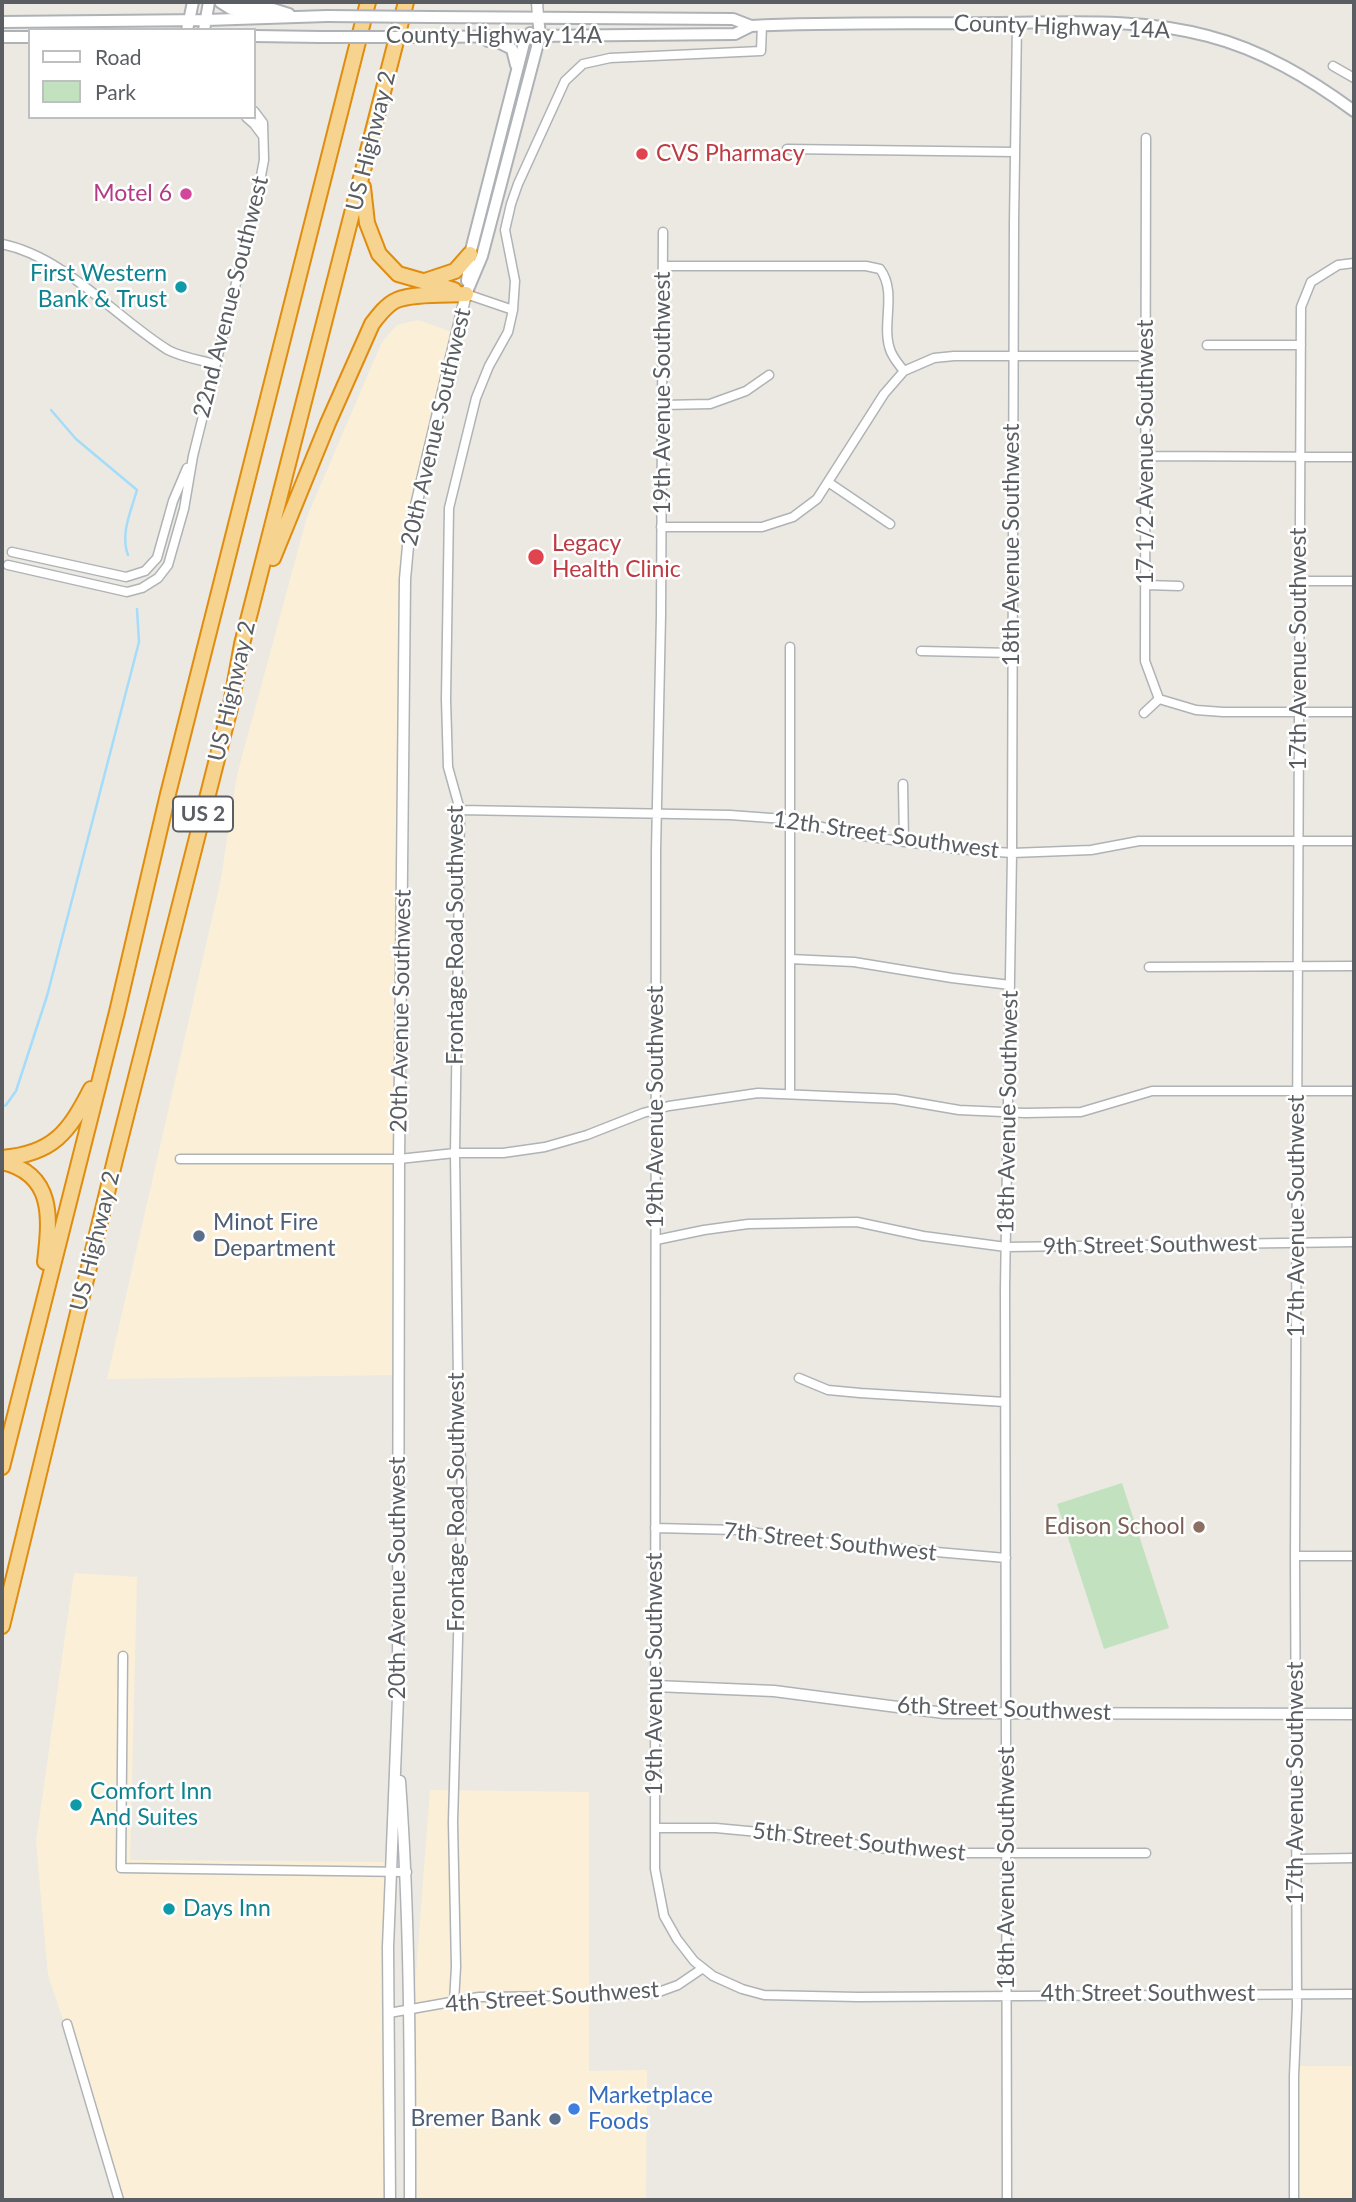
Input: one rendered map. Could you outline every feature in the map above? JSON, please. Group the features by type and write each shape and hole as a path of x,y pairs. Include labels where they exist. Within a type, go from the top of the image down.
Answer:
{"highway":[{"name":"US Highway 2","path":"2,1467 104,1063 171,780 360,31 365,2"},
{"name":"US Highway 2","path":"2,1626 114,1160 231,704 242,644 406,2"},
{"path":"362,179 366,223 379,254 398,274 466,294"},
{"path":"425,281 455,271 470,254"},
{"path":"242,644 281,536 372,324 396,300 428,295 466,294"},
{"path":"2,1160 34,1152 59,1140 81,1109 104,1063"},
{"path":"2,1160 35,1179 46,1200 49,1216 37,1326"}],"main road":[{"path":"187,25 193,2"},
{"path":"205,25 209,2"},
{"path":"220,2 231,9 273,9 299,17"},
{"name":"County Highway 14A","path":"2,22 205,25 327,16 733,19 756,25 1141,25 1208,36 1277,61 1354,111"},
{"name":"20th Avenue Southwest","path":"466,294 482,256 538,17"},
{"name":"County Highway 14A","path":"256,36 735,34 756,25"},
{"name":"20th Avenue Southwest","path":"466,294 470,254 524,43 535,35"},
{"path":"457,36 498,42 512,49 516,58 517,74"},
{"path":"2,37 28,37"}],"street":[{"path":"537,2 538,17"},
{"name":"18th Avenue Southwest","path":"1007,2200 1006,1247 1012,853 1017,23"},
{"name":"Frontage Road Southwest","path":"454,2002 456,1967 453,1822 462,1492 455,1153 460,810 448,767 446,699 449,508 475,398 508,332 513,310 514,281 505,230 510,204 565,81 583,64 610,58 761,51 756,25"},
{"path":"1333,66 1354,79"},
{"name":"22nd Avenue Southwest","path":"8,565 127,592 142,588 158,578 168,565 184,509 192,456 214,364 255,207 264,160 265,138 263,123 256,114"},
{"path":"248,119 265,138"},
{"name":"17 1/2 Avenue Southwest","path":"1146,138 1145,661 1159,699"},
{"path":"787,149 1015,152"},
{"name":"19th Avenue Southwest","path":"663,232 657,813 655,1869 664,1916 677,1939 703,1968"},
{"path":"2,244 22,248 56,266 171,351 214,364"},
{"name":"17th Avenue Southwest","path":"1294,2200 1297,1994 1294,1556 1301,307 1311,282 1338,265 1354,263"},
{"path":"664,266 866,266 880,269 886,277 888,289 889,349 904,371"},
{"path":"466,294 513,310"},
{"name":"20th Avenue Southwest","path":"390,2200 388,1947 397,1735 405,579 409,536 466,294"},
{"path":"1207,345 1301,345"},
{"path":"662,527 762,527 793,517 817,499 884,394 904,371 934,358 1146,356"},
{"path":"663,405 710,404 746,391 769,375"},
{"name":"22nd Avenue Southwest","path":"12,552 126,577 145,571 157,558 173,502 192,456"},
{"path":"1145,456 1354,457"},
{"path":"828,482 890,524"},
{"path":"1298,581 1354,580"},
{"path":"1146,585 1179,586"},
{"path":"790,647 790,1094"},
{"path":"922,651 1012,653"},
{"path":"1144,713 1159,699 1196,710 1223,712 1354,712"},
{"path":"903,784 904,842"},
{"name":"12th Street Southwest","path":"460,810 730,815 790,820 904,842 1012,853 1091,849 1139,841 1354,841"},
{"path":"790,959 854,962 1010,985"},
{"path":"1149,967 1354,965"},
{"path":"180,1159 399,1159 455,1153 503,1153 545,1147 656,1110 703,1100 758,1093 895,1098 959,1110 1008,1113 1081,1112 1152,1091 1354,1091"},
{"name":"9th Street Southwest","path":"656,1240 748,1224 858,1222 923,1236 1006,1247 1354,1242"},
{"path":"799,1378 828,1390 1006,1402"},
{"name":"7th Street Southwest","path":"655,1528 737,1530 820,1542 1006,1558"},
{"path":"1294,1556 1354,1556"},
{"path":"123,1656 121,1868 407,1872"},
{"name":"6th Street Southwest","path":"655,1686 774,1691 944,1713 1354,1713"},
{"name":"20th Avenue Southwest","path":"397,1735 407,1872 410,2200"},
{"name":"5th Street Southwest","path":"656,1828 716,1828 801,1836 878,1848 1007,1854 1146,1853"},
{"path":"1296,1859 1354,1858"},
{"name":"4th Street Southwest","path":"410,2009 479,1997 656,1993 678,1985 703,1968 713,1976 742,1989 764,1995 858,1997 1354,1994"},
{"path":"389,2013 410,2009"},
{"path":"67,2024 120,2200"}],"shaded area":[{"path":"418,320 455,333 407,532 397,1375 107,1379 221,879 237,775 307,517 382,342 397,325"},
{"path":"74,1573 137,1577 130,1860 386,1862 383,2200 124,2200 48,1975 36,1842"},
{"path":"430,1790 589,1792 589,2071 647,2070 646,2200 417,2200 415,1988"},
{"path":"1298,2066 1354,2066 1354,2200 1298,2200"}],"green space":[{"path":"1122,1483 1169,1628 1104,1649 1057,1504"}],"waterway":[{"path":"51,410 76,439 137,490 126,531 128,555"},
{"path":"2,1107 16,1091 47,996 139,642 137,609"}],"place":[{"name":"CVS Pharmacy","path":"642,154"},
{"name":"Motel 6","path":"186,194"},
{"name":"First Western Bank & Trust","path":"181,287"},
{"name":"Legacy Health Clinic","path":"536,557"},
{"name":"Minot Fire Department","path":"199,1236"},
{"name":"Edison School","path":"1199,1527"},
{"name":"Comfort Inn And Suites","path":"76,1805"},
{"name":"Days Inn","path":"169,1909"},
{"name":"Marketplace Foods","path":"574,2109"},
{"name":"Bremer Bank","path":"555,2119"}]}
